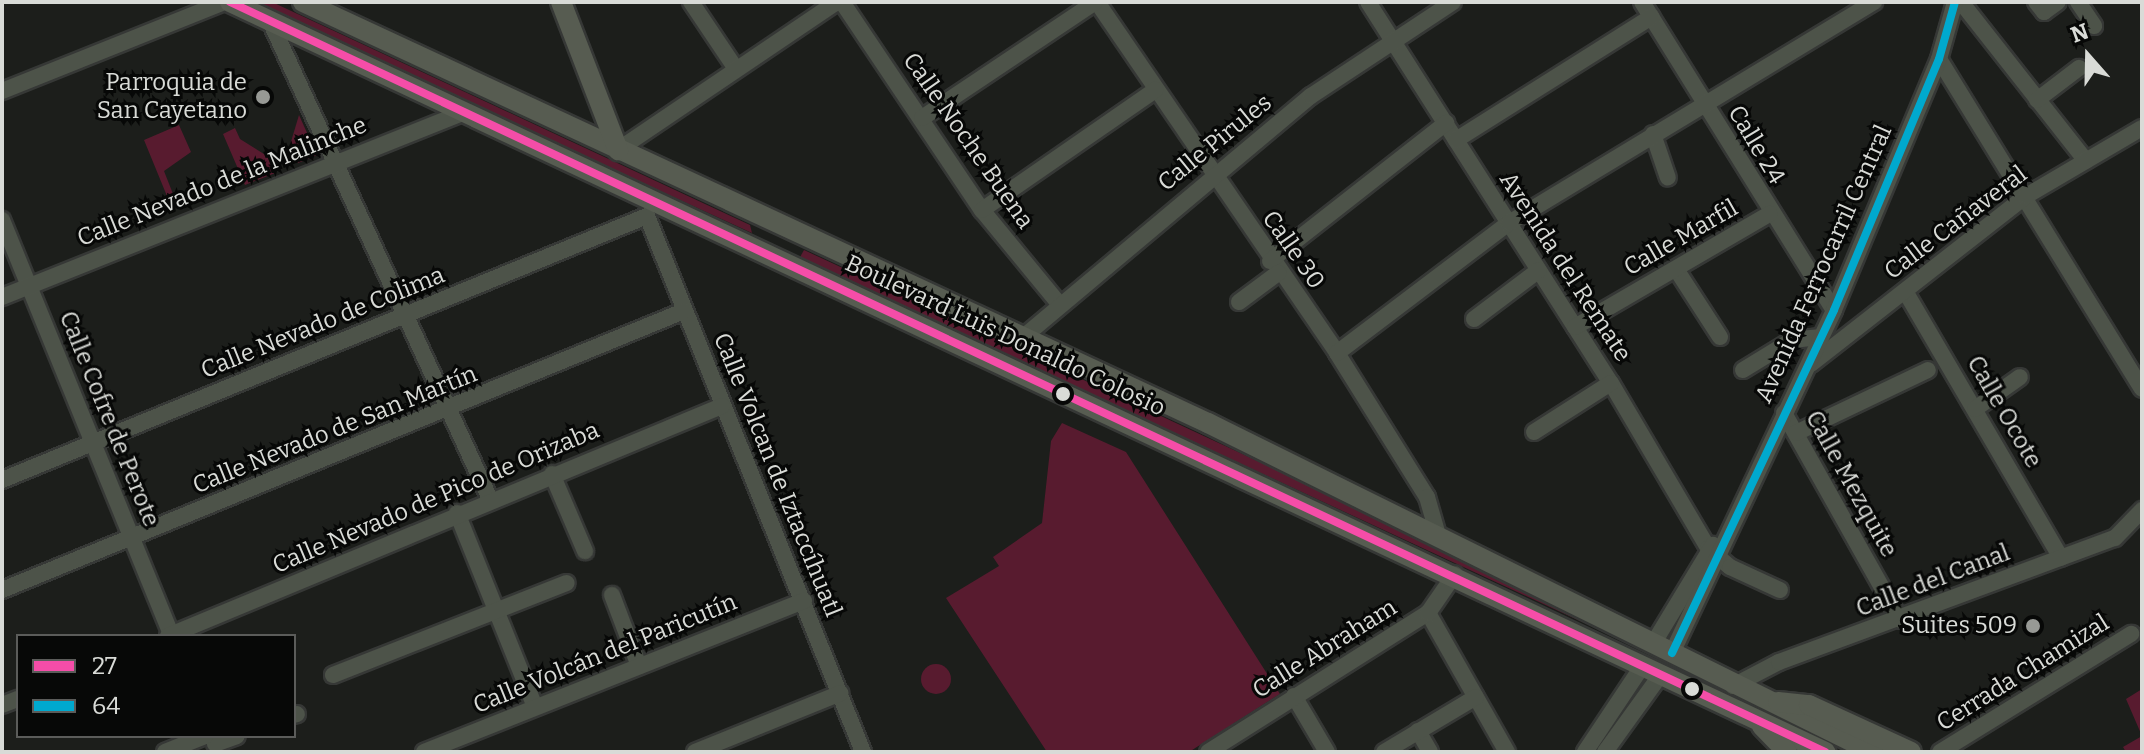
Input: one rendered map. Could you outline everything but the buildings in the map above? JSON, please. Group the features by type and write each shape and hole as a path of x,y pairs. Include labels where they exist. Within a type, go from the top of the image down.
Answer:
{"main road":[{"name":"Boulevard Luis Donaldo Colosio","path":"228,2 461,113 649,209 1455,574 1650,672 1761,711 1799,738 1873,752"},
{"name":"Boulevard Luis Donaldo Colosio","path":"303,2 1437,533 1733,686 1761,711 1825,752"},
{"path":"561,2 618,150"},
{"name":"Boulevard Luis Donaldo Colosio","path":"1761,711 1809,705 1911,752"}],"street":[{"path":"2,91 228,2"},
{"path":"691,2 736,69"},
{"path":"618,150 840,2"},
{"name":"Calle Noche Buena","path":"840,2 982,210 1060,305"},
{"path":"922,118 1096,2"},
{"name":"Calle 30","path":"1096,2 1274,267 1337,353 1427,497 1437,533"},
{"name":"Avenida del Remate","path":"1368,2 1716,549"},
{"name":"Calle Pirules","path":"1021,339 1212,175 1392,39 1453,2"},
{"path":"1337,353 1509,223 1874,2"},
{"path":"1958,2 2086,161"},
{"name":"Avenida Ferrocarril Central","path":"1663,649 1834,310 1939,59 1958,2"},
{"path":"2040,7 2058,2"},
{"path":"2078,2 2094,26"},
{"path":"1456,140 1650,8"},
{"name":"Calle 24","path":"1650,8 1769,214 1834,310"},
{"path":"270,21 490,499"},
{"path":"1939,59 2142,389"},
{"path":"2037,100 2079,68"},
{"path":"982,210 1155,90"},
{"name":"Calle Nevado de la Malinche","path":"2,297 461,113"},
{"path":"1239,302 1274,267 1446,123"},
{"name":"Calle Cañaveral","path":"1806,368 2026,196 2142,128"},
{"path":"1653,134 1668,178"},
{"name":"Calle Volcan de Iztaccíhuatl","path":"649,209 684,311 863,752"},
{"name":"Calle Nevado de Colima","path":"2,480 405,316 649,209"},
{"name":"Calle Marfil","path":"1575,327 1769,214"},
{"name":"Calle Cofre de Perote","path":"2,220 170,634"},
{"path":"1676,269 1720,337"},
{"path":"1474,319 1539,270"},
{"name":"Calle Ocote","path":"1905,291 2061,558"},
{"name":"Calle Nevado de San Martín","path":"2,590 450,410 684,311"},
{"path":"1743,370 1792,340 1821,337"},
{"path":"1796,433 1928,370"},
{"path":"1975,409 2020,377"},
{"path":"1534,432 1611,383"},
{"name":"Calle Nevado de Pico de Orizaba","path":"176,634 490,499 722,406"},
{"name":"Calle Mezquite","path":"1784,413 1900,620"},
{"path":"552,474 585,551"},
{"name":"Calle del Canal","path":"1733,686 1779,662 1900,620 2115,538 2142,510"},
{"path":"457,513 535,707"},
{"path":"1716,549 1780,590"},
{"name":"Calle Abraham","path":"1208,752 1428,613 1455,574"},
{"path":"333,675 566,583"},
{"path":"612,595 639,666"},
{"name":"Calle Volcán del Paricutín","path":"424,752 804,601"},
{"path":"1428,613 1507,752"},
{"name":"Cerrada Chamizal","path":"1940,752 2131,634"},
{"path":"1585,752 1650,672"},
{"path":"1605,752 1650,672"},
{"path":"695,752 841,693"},
{"path":"1294,696 1327,752"},
{"path":"1384,752 1476,697"},
{"path":"1418,731 1430,752"},
{"path":"165,752 212,742"}],"shaded area":[{"path":"247,2 272,2 750,225 752,233"},
{"path":"299,115 317,155 298,163 290,145"},
{"path":"179,125 191,152 164,171 175,199 169,201 144,140"},
{"path":"235,128 240,139 267,156 275,173 245,185 223,134"},
{"path":"804,250 1563,603 1662,659 799,259"},
{"path":"1062,423 1126,452 1280,694 1189,752 1047,752 946,598 999,566 993,557 1042,523 1051,441"},
{"path":"936,664 947,668 951,679 947,690 936,694 925,690 921,679 925,668"},
{"path":"2142,689 2142,736 2126,699"},
{"path":"2142,736 2142,752 2126,752 2123,747"}],"transit line":[{"name":"27","path":"230,2 1825,752"},
{"name":"64","path":"1672,653 1834,310 1939,59 1955,2"}],"place":[{"name":"Parroquia de San Cayetano","path":"263,97"},
{"name":"Suites 509","path":"2033,626"}]}
